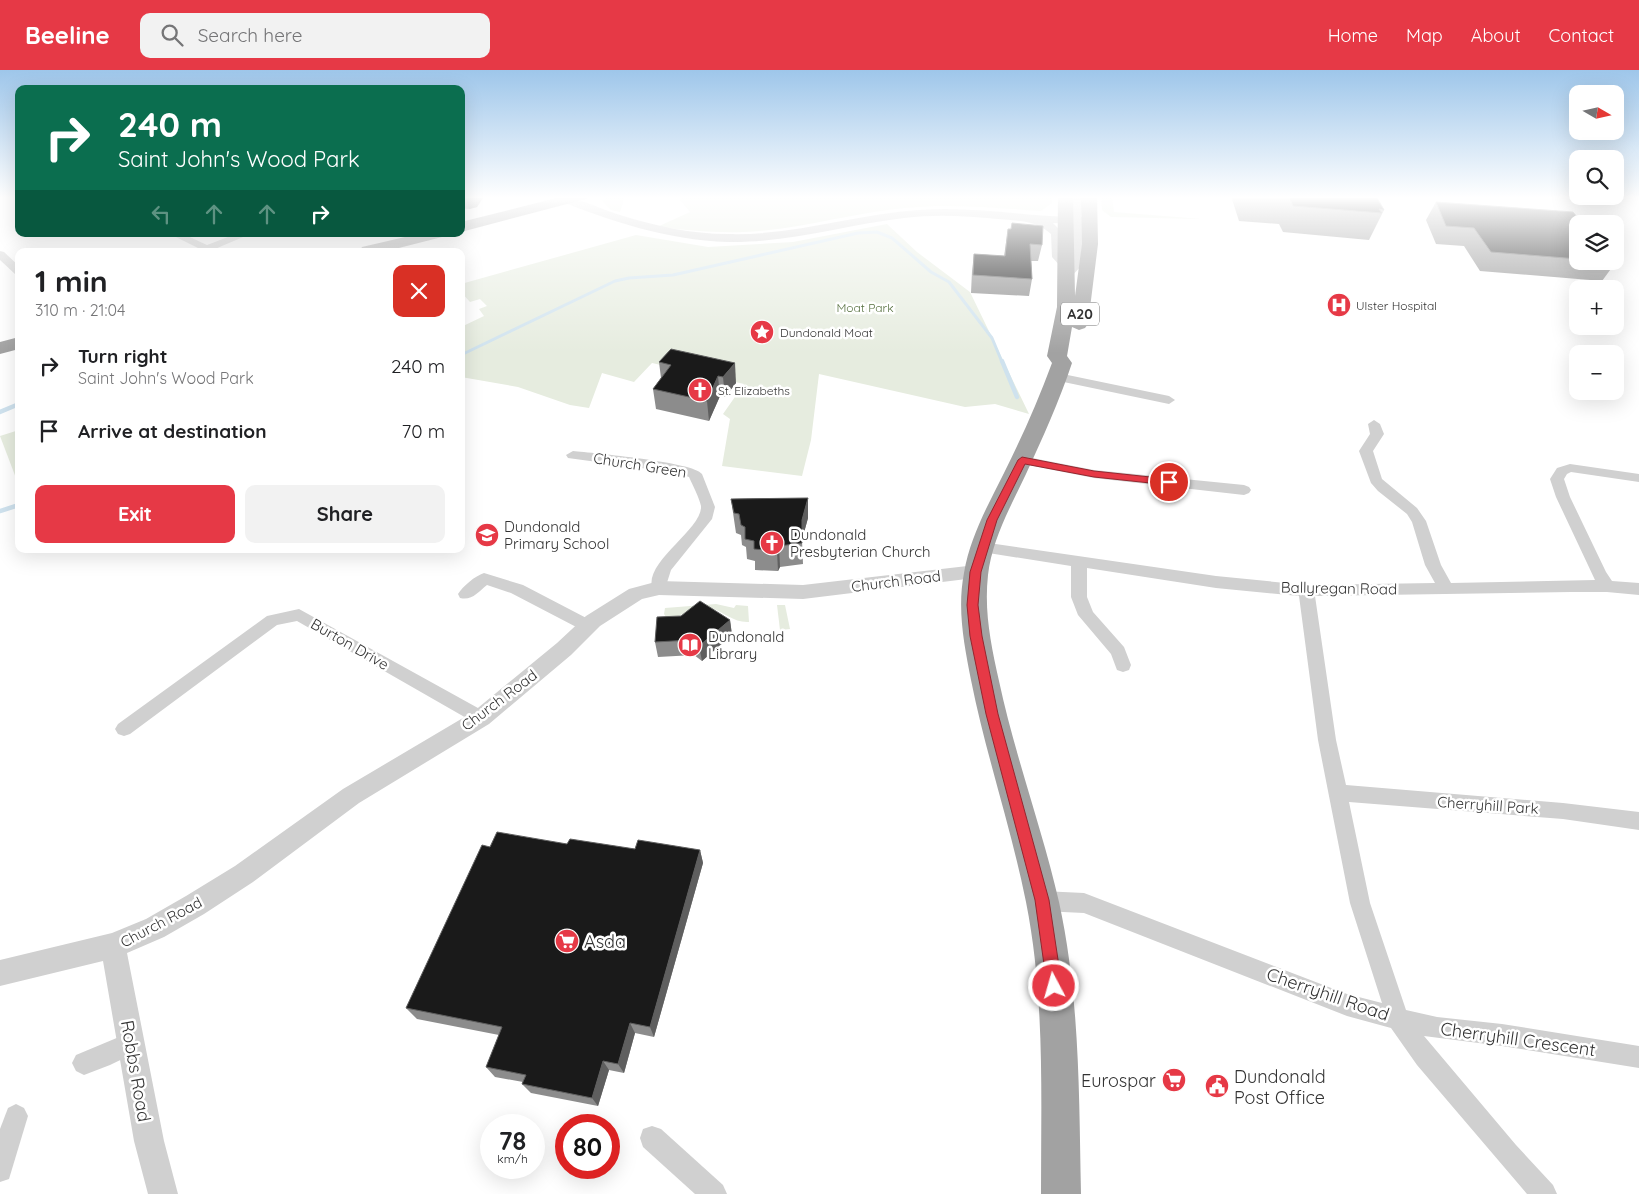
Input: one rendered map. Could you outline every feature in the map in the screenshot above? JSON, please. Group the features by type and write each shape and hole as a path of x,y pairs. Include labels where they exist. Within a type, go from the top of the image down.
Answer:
{"highway":[{"name":"A20","path":"1060,370 1057,356 1066,306 1066,269 1071,248"},
{"name":"A20","path":"1061,1194 1058,1020 1051,953 1042,900 992,714 973,613 979,560 992,520 1022,460 1060,370 1070,358 1077,332 1087,274 1082,248"},
{"path":"0,348 15,344"}],"street":[{"path":"1058,248 1058,257 1066,269"},
{"path":"0,254 15,268"},
{"path":"1060,370 1172,401"},
{"path":"1374,424 1377,434 1366,451 1376,480 1412,511 1419,520 1433,565 1446,588"},
{"name":"Church Green","path":"574,455 680,469 696,474 708,507 705,519 665,567 660,576 659,588"},
{"path":"1022,460 1094,474 1244,490"},
{"path":"1607,586 1599,574 1567,506 1557,479 1562,471 1570,468 1639,478"},
{"name":"Ballyregan Road","path":"979,560 1079,562 1216,582 1306,591 1607,586 1639,589"},
{"name":"Church Road","path":"0,973 113,946 155,928 195,905 244,874 351,796 480,718 564,649 588,626 614,606 636,594 659,588 803,592 979,560"},
{"path":"1079,562 1079,597 1086,615 1118,651 1122,664"},
{"path":"466,594 484,579 517,589 588,626"},
{"path":"1306,591 1327,740 1360,903 1398,1018"},
{"name":"Burton Drive","path":"124,729 273,620 298,615 480,718"},
{"name":"Cherryhill Park","path":"1337,793 1563,811 1639,821"},
{"name":"Cherryhill Road","path":"1042,900 1084,903 1347,1005 1398,1018 1426,1057 1507,1154 1544,1194"},
{"name":"Robbs Road","path":"113,946 149,1141 163,1194"},
{"name":"Cherryhill Crescent","path":"1398,1018 1436,1028 1639,1057"},
{"path":"84,1063 102,1058 131,1043"},
{"path":"0,1170 16,1116"},
{"path":"652,1138 714,1194"}],"green space":[{"name":"Moat Park","path":"588,248 913,248 970,292 1029,414 995,404 965,407 819,374 811,440 802,476 722,466 730,419 723,414 744,384 652,363 634,382 602,373 589,408 570,405 518,387 465,378 465,325 484,316 479,309 487,306 480,299 470,302 465,296 465,283"},
{"path":"15,431 15,475 0,436"},
{"path":"716,604 734,608 736,605 748,606 749,622 739,621 706,607 695,609 668,620 664,614 665,608"},
{"path":"777,605 785,605 790,629 780,630"}],"building":[{"path":"1006,248 1030,248 1032,279 973,275 974,254 1005,256"},
{"path":"1488,248 1569,248 1569,258 1491,252"},
{"path":"671,349 735,363 723,377 718,376 707,401 653,389 671,365 659,362"},
{"path":"808,498 802,520 802,543 779,546 777,551 754,549 754,541 745,539 745,527 741,525 739,514 734,513 731,499"},
{"path":"700,601 730,620 699,646 691,640 655,642 657,617 681,616"},
{"name":"Asda","path":"497,832 567,844 570,839 635,849 638,840 700,850 650,1027 630,1023 618,1064 603,1061 592,1098 522,1084 526,1075 486,1067 502,1027 406,1008 482,845 490,847"}],"waterway":[{"path":"465,353 615,281 629,278 673,275 790,248"},
{"path":"904,248 931,272 949,282 992,338 1002,362"},
{"path":"1002,361 1017,397"},
{"path":"0,412 15,406"},
{"path":"0,511 15,506"}],"place":[{"name":"Ulster Hospital","path":"1339,305"},
{"name":"Dundonald Moat","path":"762,332"},
{"name":"St. Elizabeths","path":"700,390"},
{"name":"Dundonald Primary School","path":"487,535"},
{"name":"Dundonald Presbyterian Church","path":"772,543"},
{"name":"Dundonald Library","path":"690,645"},
{"name":"Asda","path":"567,941"},
{"name":"Eurospar","path":"1174,1080"},
{"name":"Dundonald Post Office","path":"1217,1086"}],"route":[{"path":"1054,986 1051,953 1042,900 992,714 976,636 973,613 976,572 992,520 1022,460 1094,474 1169,482"}]}
